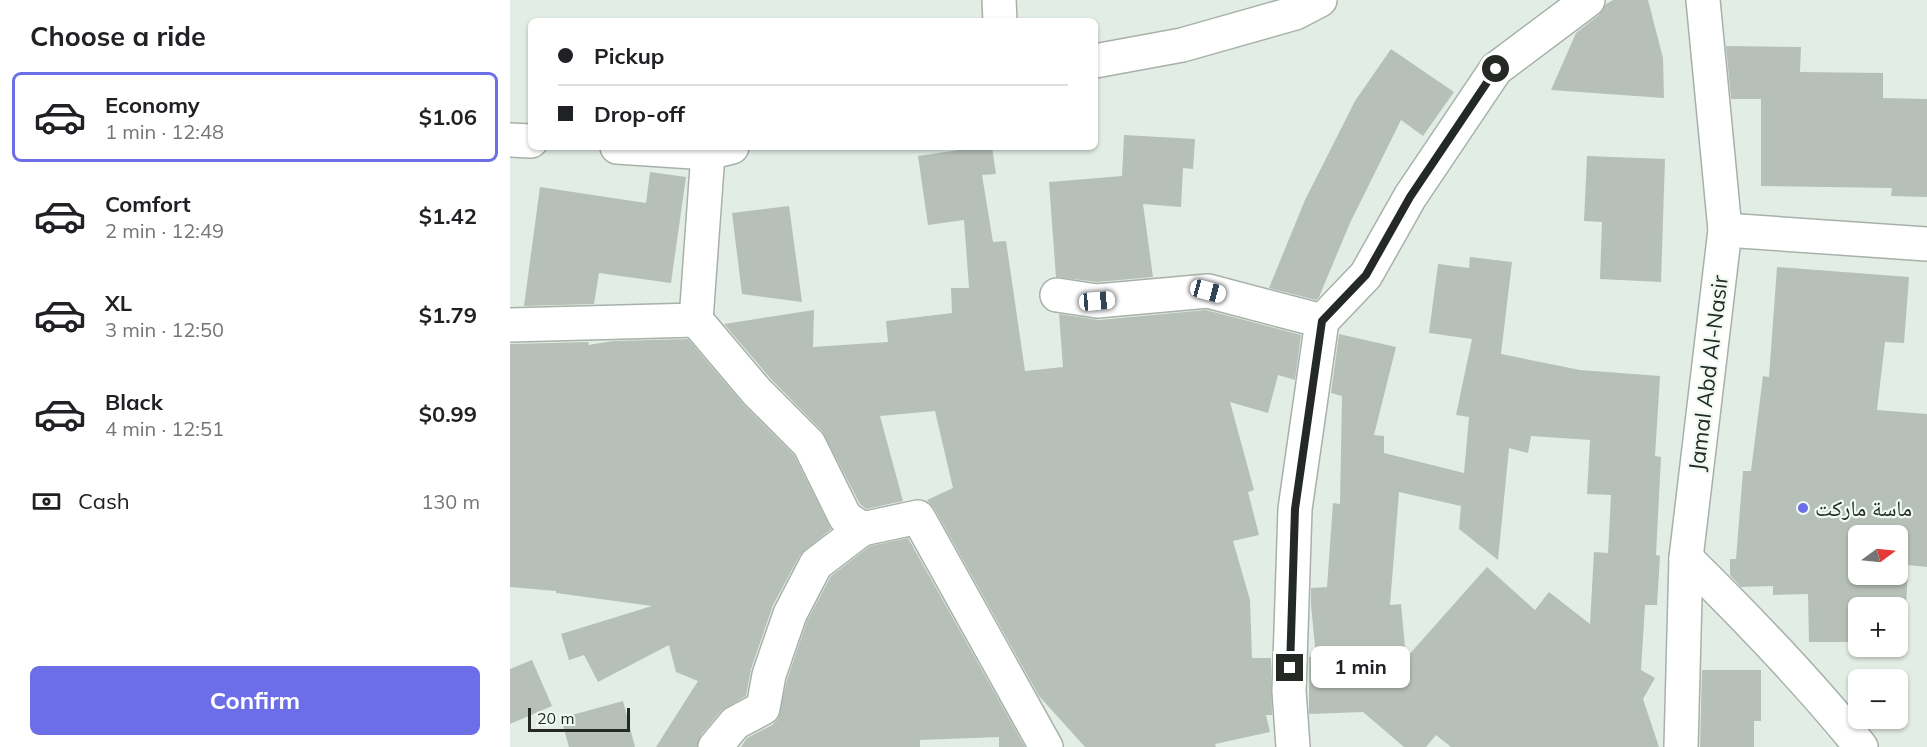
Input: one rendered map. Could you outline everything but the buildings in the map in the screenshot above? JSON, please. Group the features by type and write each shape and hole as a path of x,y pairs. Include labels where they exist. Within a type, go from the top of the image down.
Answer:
{"street":[{"path":"999,0 1000,18"},
{"path":"1098,60 1182,45 1295,13 1320,0"},
{"path":"1293,747 1290,690 1295,509 1322,321 1366,275 1410,197 1496,69 1588,0"},
{"name":"Jamal Abd Al-Nasir","path":"1681,747 1686,558 1725,230 1703,0"},
{"path":"510,140 528,141"},
{"path":"720,150 696,320 757,392 809,444 845,517 862,529"},
{"path":"1725,230 1927,244"},
{"path":"1058,295 1097,301 1208,291 1322,321"},
{"path":"510,326 696,320"},
{"path":"715,747 735,723 763,708 769,675 790,614 816,564 862,529 918,517 1046,747"},
{"path":"1686,558 1833,712 1861,747"}],"place":[{"name":"ماسة ماركت","path":"1803,508"}],"route":[{"path":"1290,668 1295,509 1322,321 1366,275 1410,197 1496,69"}]}
